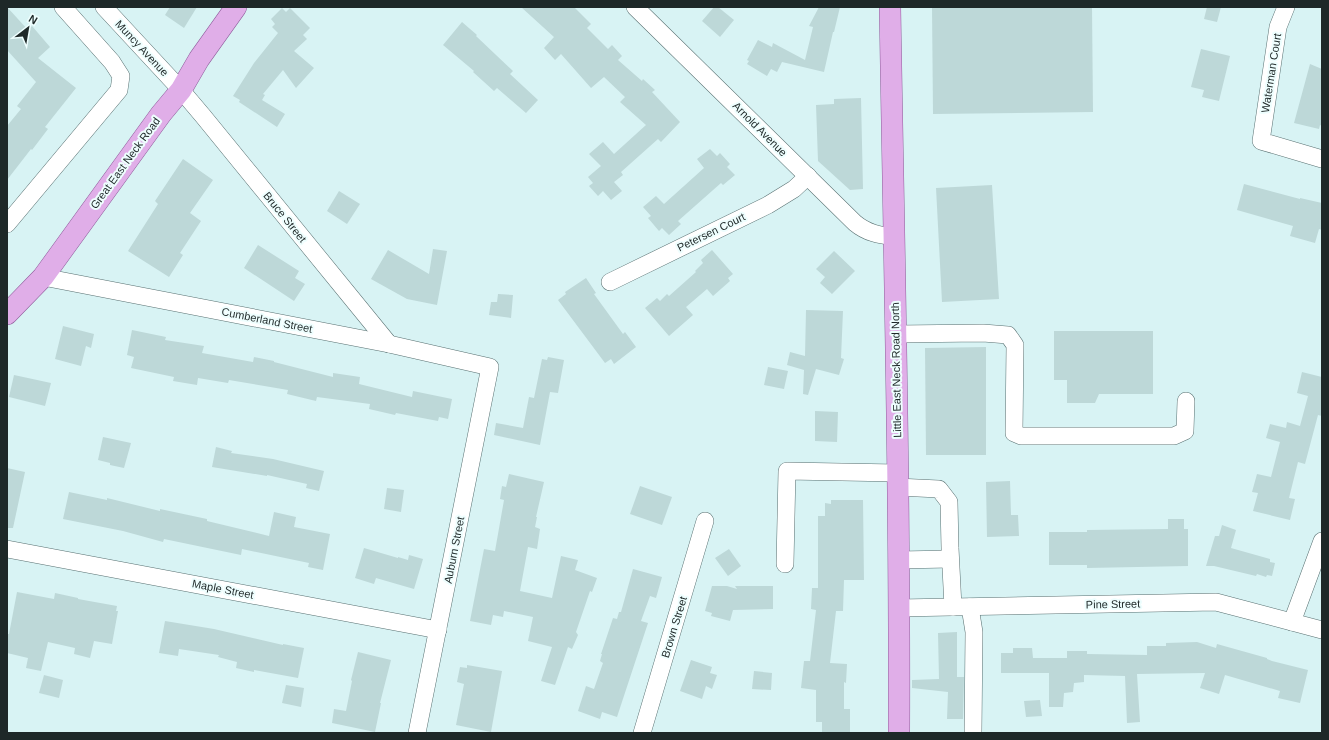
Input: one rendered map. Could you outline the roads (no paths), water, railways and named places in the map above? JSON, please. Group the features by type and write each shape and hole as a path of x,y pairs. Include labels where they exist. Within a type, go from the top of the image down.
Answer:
{"main road":[{"name":"Great East Neck Road","path":"7,314 43,277 161,114 181,90 199,59 236,7"},
{"name":"Little East Neck Road North","path":"890,7 896,334 899,733"}],"street":[{"path":"7,224 119,90 121,76 112,62 63,7"},
{"name":"Muncy Avenue","path":"104,7 181,90"},
{"name":"Arnold Avenue","path":"635,7 861,228 879,235 894,236"},
{"name":"Waterman Court","path":"1286,7 1278,27 1261,141 1322,159"},
{"name":"Bruce Street","path":"181,90 388,344"},
{"name":"Petersen Court","path":"610,282 768,205 794,189 808,176"},
{"name":"Cumberland Street","path":"43,277 388,344 490,366"},
{"path":"896,334 1008,335 1016,345 1014,433 1022,436 1174,436 1184,431 1186,401"},
{"name":"Auburn Street","path":"417,733 490,366"},
{"path":"784,564 786,471 897,480 940,489 949,502 953,607"},
{"name":"Brown Street","path":"642,733 705,521"},
{"path":"1292,622 1322,541"},
{"name":"Maple Street","path":"7,549 438,630"},
{"path":"898,560 950,559"},
{"name":"Pine Street","path":"899,608 1216,602 1322,630"},
{"path":"970,607 974,632 973,728"}]}
